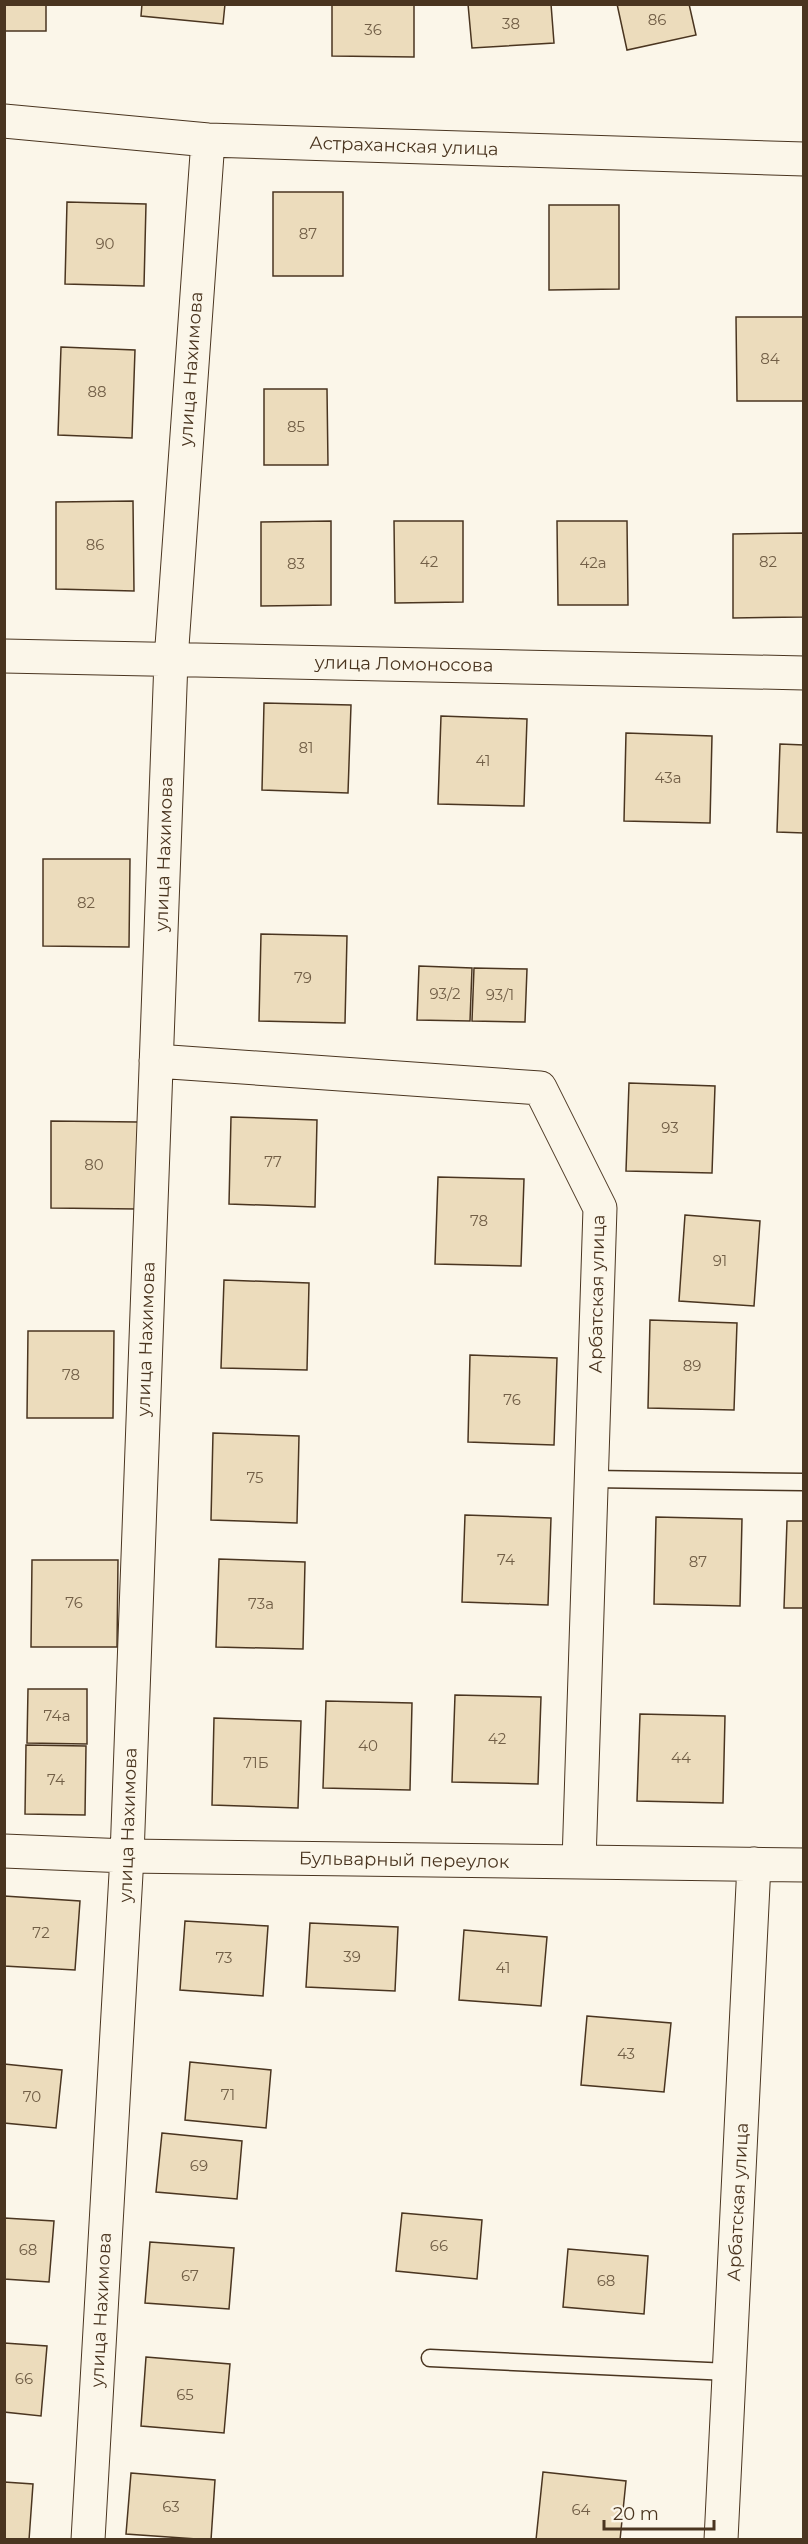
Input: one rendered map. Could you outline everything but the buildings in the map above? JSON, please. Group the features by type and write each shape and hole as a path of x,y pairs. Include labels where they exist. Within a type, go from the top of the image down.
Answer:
{"street":[{"name":"Астраханская улица","path":"4,121 208,140 804,159"},
{"name":"улица Нахимова","path":"88,2540 127,1856 171,660 208,140"},
{"name":"улица Ломоносова","path":"4,657 804,673"},
{"name":"Арбатская улица","path":"156,1061 540,1088 600,1208 579,1862"},
{"name":"Бульварный переулок","path":"4,1851 127,1856 804,1865"},
{"name":"Арбатская улица","path":"721,2540 754,1864"}],"lane":[{"path":"591,1479 804,1482"},
{"path":"430,2358 729,2372"}]}
